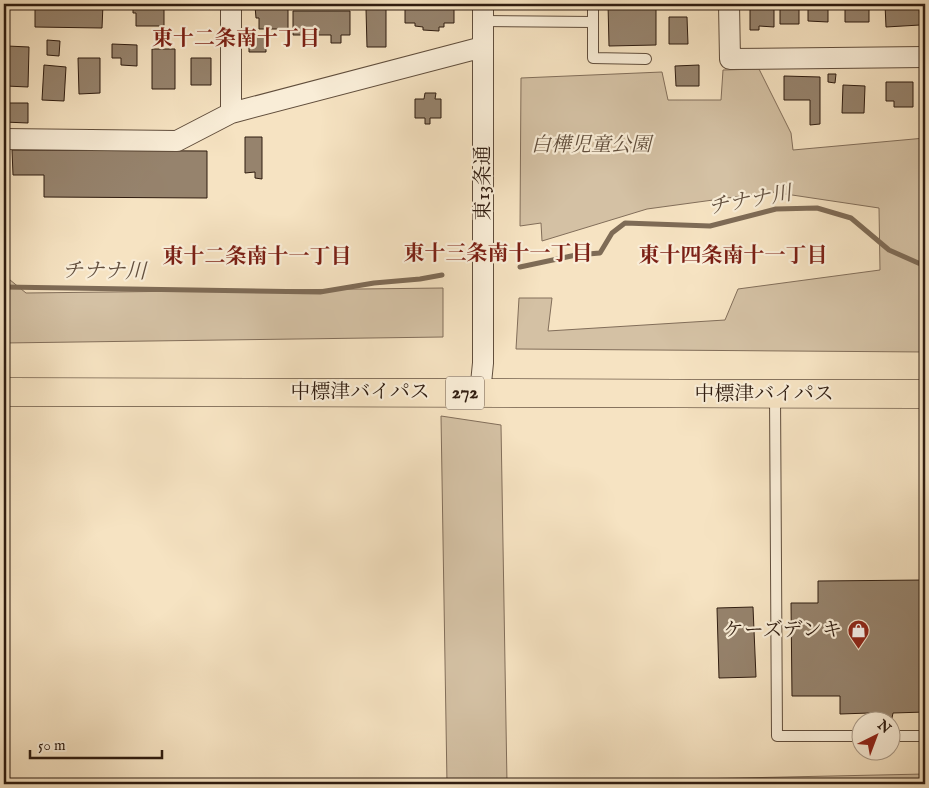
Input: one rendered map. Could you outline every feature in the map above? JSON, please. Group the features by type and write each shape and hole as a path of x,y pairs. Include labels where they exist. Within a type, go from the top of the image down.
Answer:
{"highway":[{"name":"中標津バイパス","path":"4,392 925,394"}],"street":[{"path":"231,4 231,113"},
{"path":"729,4 730,59 925,57"},
{"name":"東13条通","path":"480,393 483,363 483,12"},
{"path":"4,139 177,141 231,113 484,47"}],"lane":[{"path":"593,4 593,58 646,59"},
{"path":"483,12 593,22"},
{"path":"775,394 777,736 852,736"},
{"path":"902,736 925,736"}],"green space":[{"name":"白樺児童公園","path":"759,69 791,133 793,150 925,138 925,352 516,349 519,298 552,298 548,331 725,320 738,289 880,270 879,208 772,192 647,209 542,241 541,223 520,226 521,78 662,72 668,100 721,100 723,70"},
{"path":"4,275 26,293 443,288 443,337 4,343"},
{"path":"441,416 501,425 507,783 925,774 925,784 447,784"}],"building":[{"path":"35,4 44,4 44,6 92,7 93,4 103,4 102,28 35,27"},
{"path":"133,4 164,4 164,26 136,26 136,13 133,13"},
{"path":"608,4 656,4 656,45 609,46"},
{"path":"750,4 774,4 774,27 759,26 759,30 750,30"},
{"path":"808,4 828,4 828,22 808,21"},
{"path":"845,4 869,4 869,22 845,22"},
{"path":"885,4 919,4 920,25 886,27"},
{"path":"288,5 288,29 259,29 259,18 256,18 255,6"},
{"path":"780,5 799,5 799,24 780,24"},
{"path":"405,6 454,6 454,23 444,23 444,27 439,27 439,31 423,30 423,27 415,26 415,23 405,23"},
{"path":"366,9 386,9 386,47 367,47"},
{"path":"293,11 350,11 350,35 341,35 341,43 331,43 331,35 312,35 312,43 303,43 303,35 293,35"},
{"path":"669,17 687,17 688,44 669,44"},
{"path":"249,36 266,36 266,52 249,52"},
{"path":"47,40 60,41 59,56 47,55"},
{"path":"112,44 137,45 137,66 121,65 121,58 112,58"},
{"path":"7,46 29,47 28,87 6,86"},
{"path":"152,49 175,49 175,89 152,89"},
{"path":"78,58 100,58 100,93 79,94"},
{"path":"191,58 211,58 211,85 191,85"},
{"path":"44,65 66,67 64,101 42,100"},
{"path":"699,65 699,86 676,86 675,66"},
{"path":"828,74 836,74 835,83 828,82"},
{"path":"784,76 820,77 820,124 810,125 810,100 784,100"},
{"path":"886,82 913,82 913,107 894,107 894,101 886,101"},
{"path":"843,85 865,86 864,113 842,113"},
{"path":"425,93 436,93 435,99 441,99 441,118 430,118 430,124 425,124 425,118 415,118 415,99 424,99"},
{"path":"4,103 28,103 28,123 4,122"},
{"path":"245,137 262,137 262,179 255,178 255,172 245,173"},
{"path":"12,150 207,151 207,198 44,197 44,175 13,175"},
{"name":"ケーズデンキ","path":"925,580 925,712 852,710 852,714 840,714 840,696 792,696 791,603 818,603 818,581"},
{"path":"753,607 756,677 719,678 717,608"}],"waterway":[{"name":"チナナ川","path":"520,267 576,255 600,253 612,233 625,223 710,226 776,209 817,208 851,218 889,250 925,266"},
{"name":"チナナ川","path":"4,287 320,292 442,275"}],"place":[{"name":"ケーズデンキ","path":"858,649"}],"district":[{"name":"東十二条南十丁目","path":"236,39"},
{"name":"東十三条南十一丁目","path":"498,254"},
{"name":"東十四条南十一丁目","path":"733,256"},
{"name":"東十二条南十一丁目","path":"257,257"}]}
